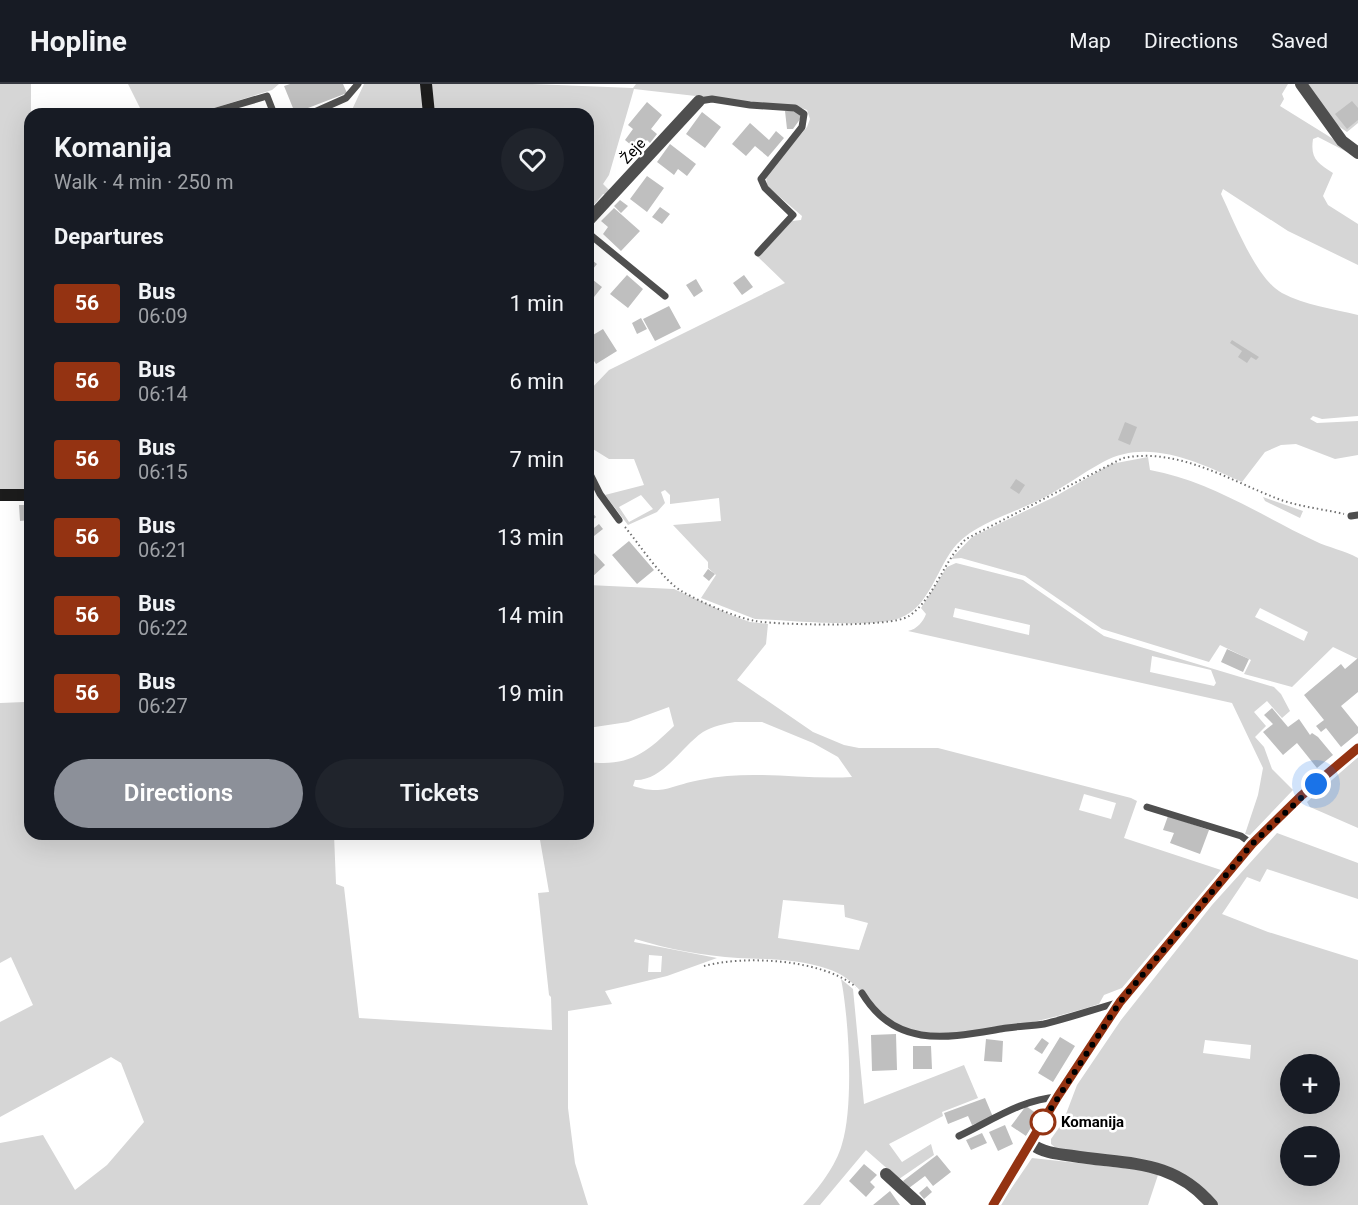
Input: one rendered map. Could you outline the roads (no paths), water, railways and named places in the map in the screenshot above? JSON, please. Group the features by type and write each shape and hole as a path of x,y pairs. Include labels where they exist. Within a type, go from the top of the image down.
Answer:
{"street":[{"path":"426,84 428,108"},
{"path":"1301,84 1342,141 1358,153"},
{"name":"Žeje","path":"594,215 699,101"},
{"path":"0,495 24,495"},
{"path":"993,1205 1068,1080 1120,1002 1252,844 1301,796 1358,748"},
{"path":"1030,1143 1041,1151 1107,1162 1143,1163 1179,1176 1212,1205"},
{"path":"886,1174 920,1205"}],"lane":[{"path":"324,108 346,98 358,84"},
{"path":"226,108 267,96 272,108"},
{"path":"699,101 712,99 750,105 795,108 804,114 802,127 761,179 765,188 793,214 758,253"},
{"path":"594,238 665,296"},
{"path":"594,482 619,520"},
{"path":"1147,807 1240,836 1252,844"},
{"path":"862,993 871,1008 889,1023 927,1037 951,1037 1043,1024 1120,1002"},
{"path":"959,1137 1018,1106 1040,1098 1058,1096"}],"place":[{"name":"Komanija","path":"1043,1122"}]}
